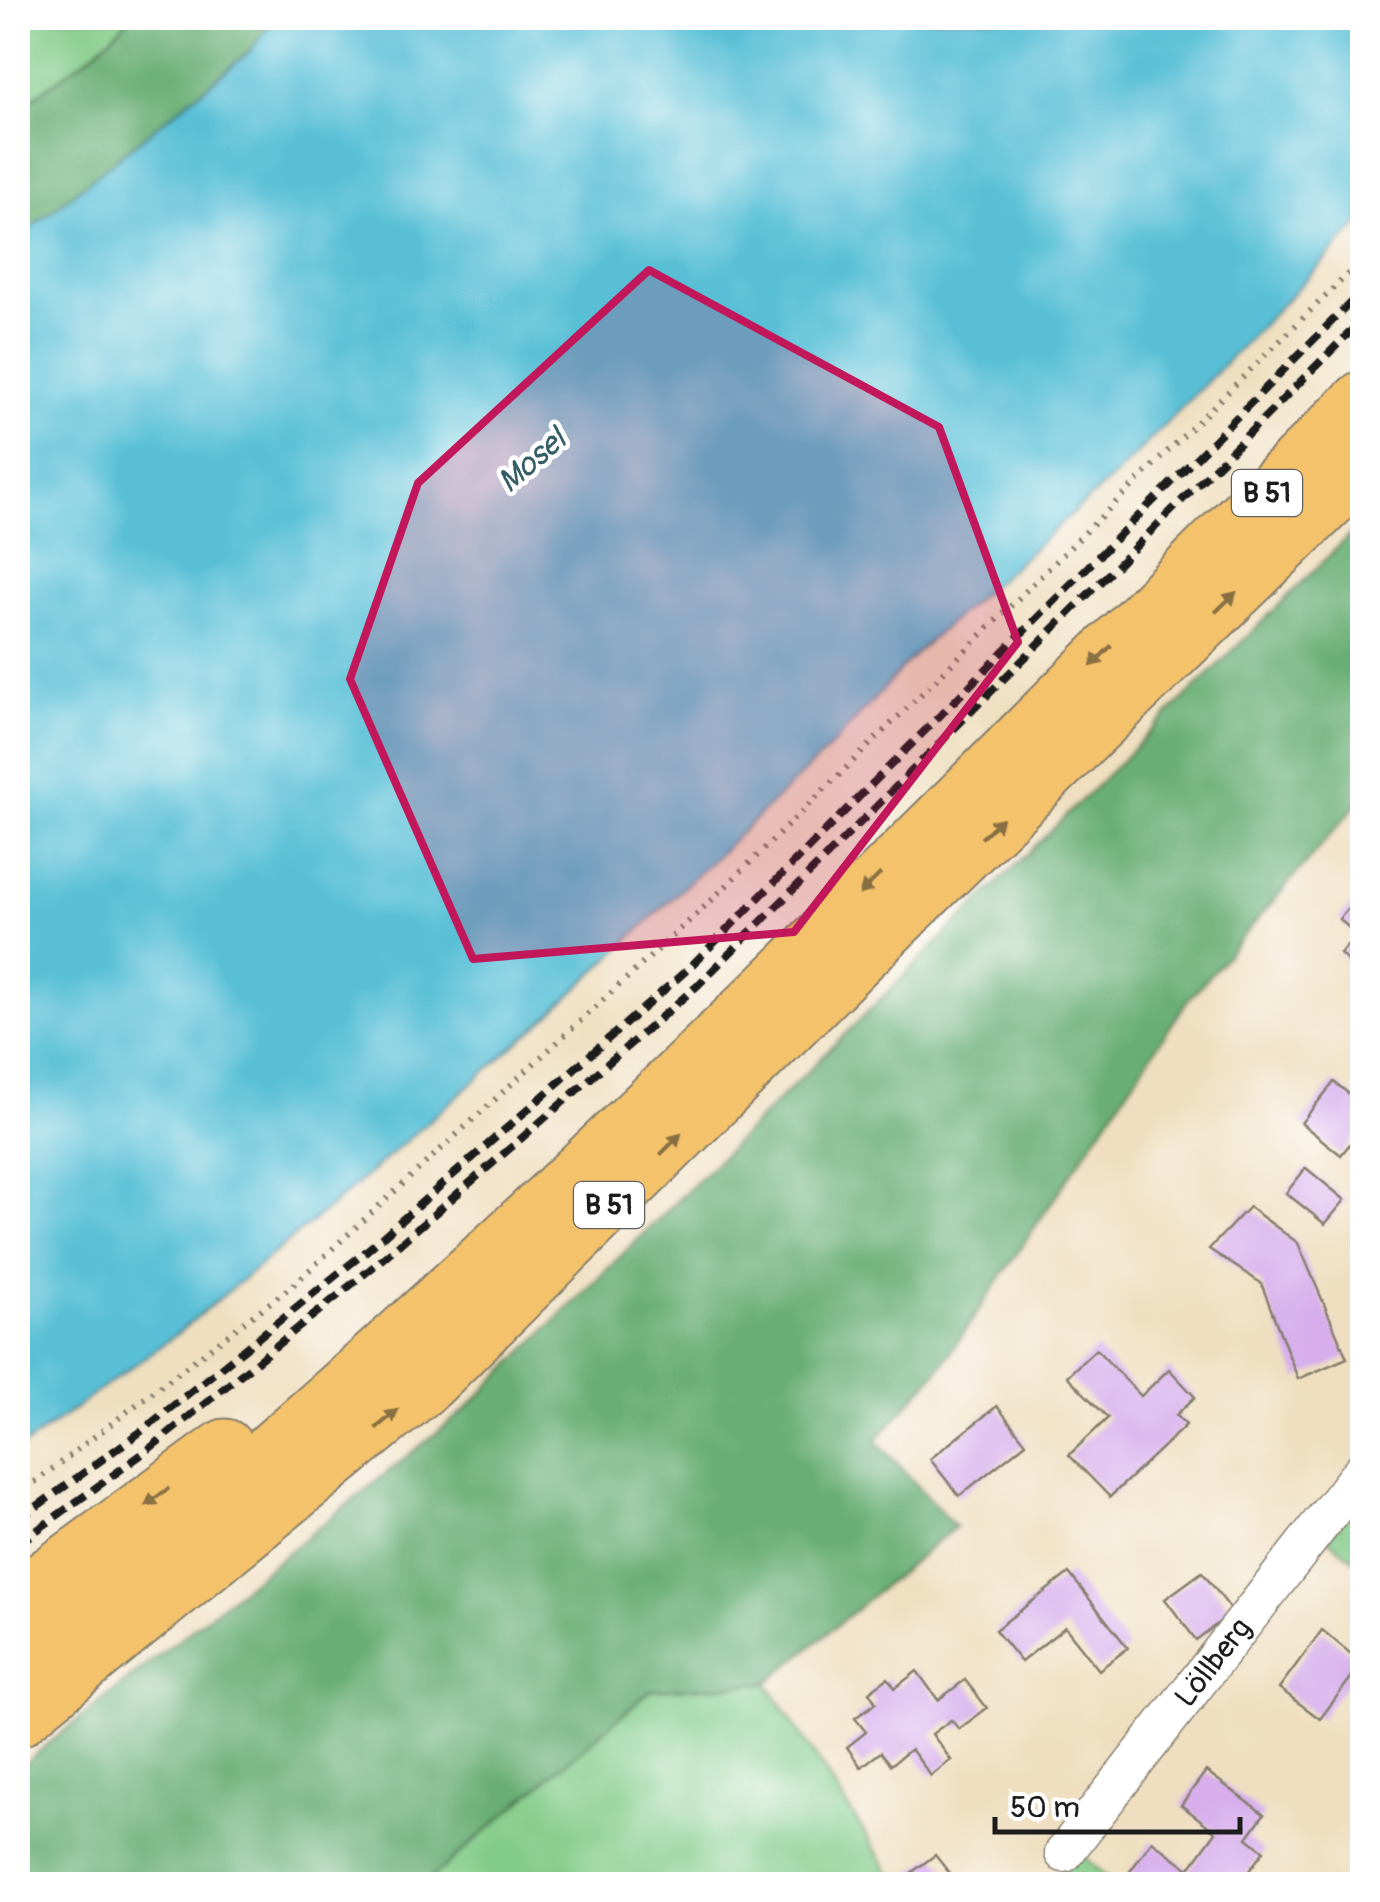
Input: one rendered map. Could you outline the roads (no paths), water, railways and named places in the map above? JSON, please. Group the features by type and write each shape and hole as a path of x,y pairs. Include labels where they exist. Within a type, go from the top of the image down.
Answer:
{"main road":[{"name":"B 51","path":"18,1660 147,1558 517,1232 1362,399"},
{"name":"B 51","path":"18,1681 313,1482 429,1384 896,920 1362,469"},
{"path":"18,1598 517,1232"},
{"path":"18,1719 313,1482"}],"street":[{"name":"Löllberg","path":"1064,1853 1362,1472"}],"water":[{"name":"Mosel","path":"276,18 1362,18 1362,222 1116,475 917,652 832,746 552,1013 350,1190 178,1333 18,1450 18,238 248,53"}],"railway":[{"path":"18,1520 139,1433 364,1253 688,969 1362,291"},
{"path":"18,1544 149,1449 373,1267 697,986 1362,320"}]}
